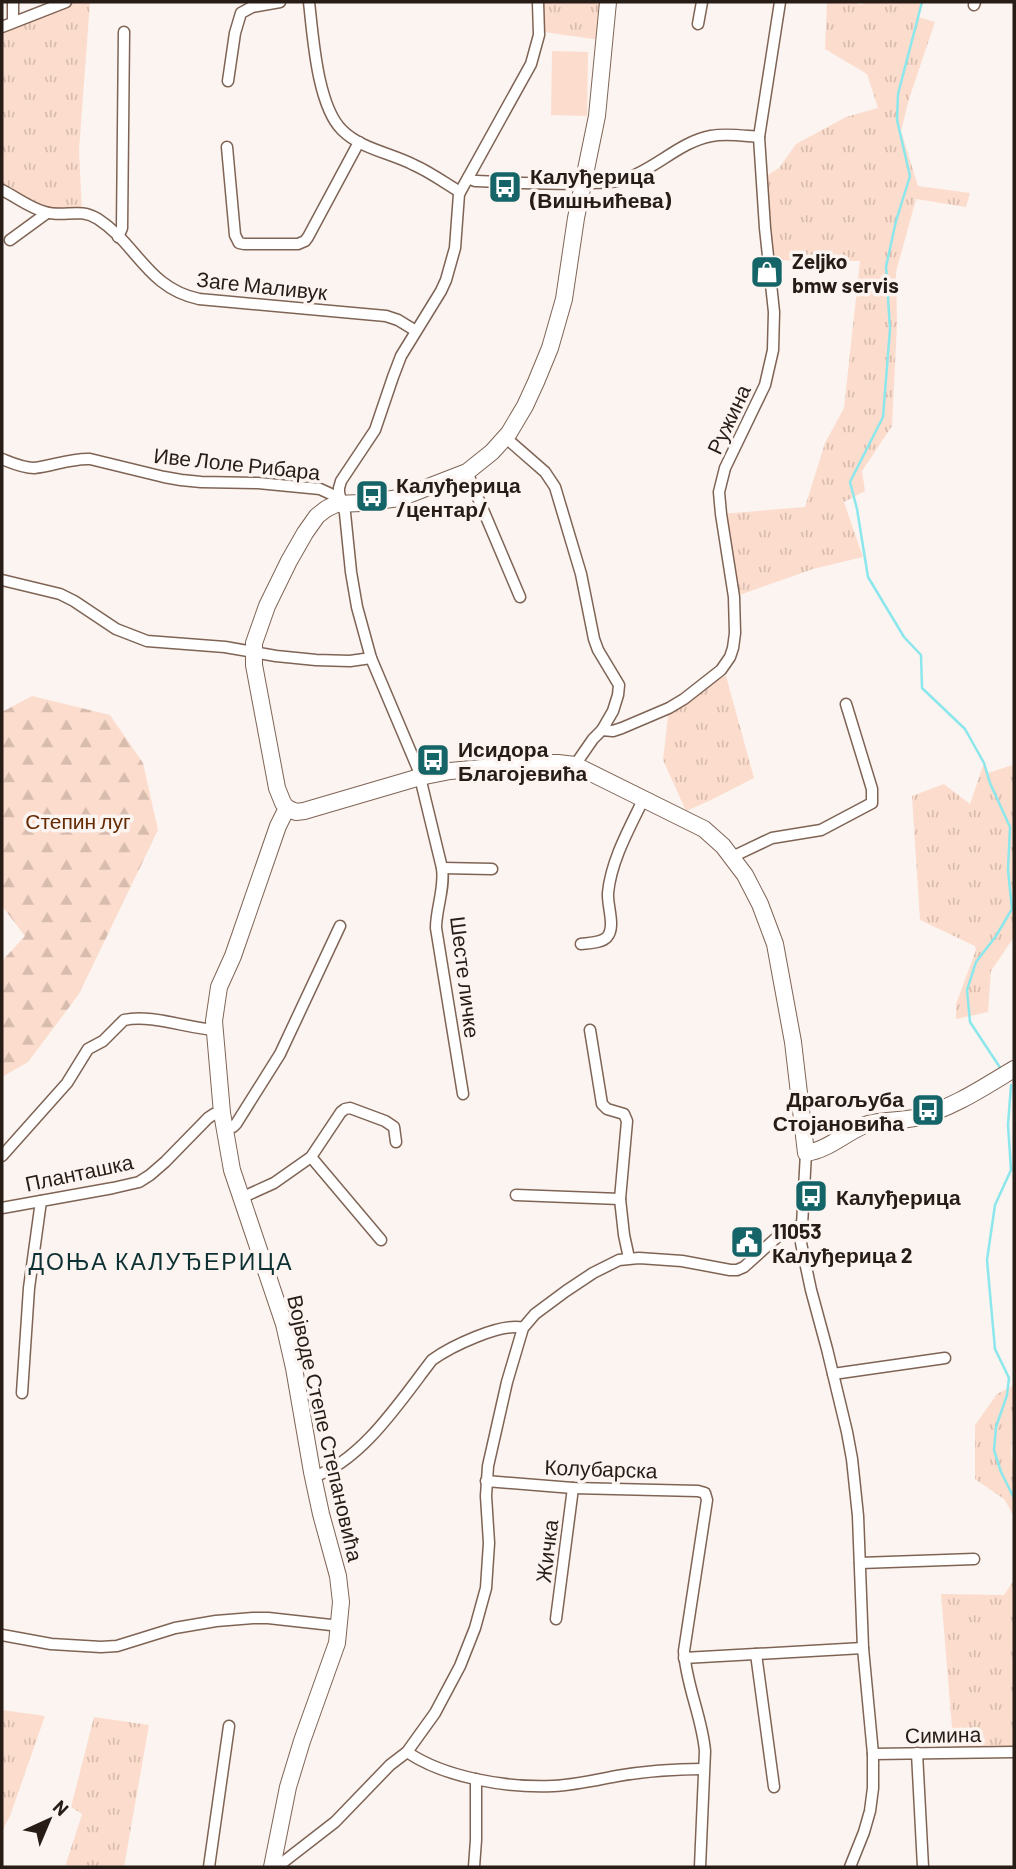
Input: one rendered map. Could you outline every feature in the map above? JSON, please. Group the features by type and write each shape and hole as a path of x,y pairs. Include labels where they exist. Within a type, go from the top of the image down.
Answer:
{"street":[{"path":"13,2 13,22"},
{"path":"2,27 66,2"},
{"path":"228,81 235,33 241,13 252,7 280,2"},
{"path":"309,2 316,63 328,106 339,127 359,142 414,164 460,192 534,56 539,35 538,2"},
{"path":"608,2 597,116 576,218 567,287 555,333 534,388 519,418 506,438 467,472 400,498 343,503 331,506 317,516 296,548 267,606 253,652 254,665 277,788 288,808 299,812 450,771 538,763 575,765 698,826 716,839 745,876 760,904 775,944 793,1042 806,1153 801,1226 803,1254 847,1432 859,1516 863,1648 873,1754 873,1788 864,1832 850,1867"},
{"path":"698,24 702,2"},
{"name":"Ружина","path":"602,730 622,729 684,699 721,670 733,648 734,597 719,492 725,468 765,385 773,350 775,328 759,137 779,2"},
{"path":"118,237 122,228 124,32"},
{"path":"468,178 562,185 624,180 703,138 724,135 759,137"},
{"path":"227,147 237,240 244,244 298,244 309,237 359,142"},
{"path":"2,190 47,213 10,240"},
{"name":"Шесте личке","path":"460,192 455,248 446,280 401,356 375,430 340,484 339,493 343,503 357,607 371,658 416,764 442,868 443,887 436,928 463,1094"},
{"name":"Заге Маливук","path":"47,213 76,212 89,214 100,220 156,278 183,296 386,316 416,331"},
{"path":"506,438 545,472 555,487 581,574 594,639 619,685 613,710 602,730 575,765"},
{"name":"Иве Лоле Рибара","path":"2,458 33,468 90,459 164,478 320,489 343,503"},
{"path":"467,472 520,597"},
{"path":"2,580 60,594 116,629 147,641 214,646 316,660 350,661 371,658"},
{"path":"732,857 772,838 821,830 872,803 872,789 846,704"},
{"path":"581,944 602,940 611,930 608,894 611,879 622,845 643,800"},
{"name":"Војводе Степе Степановића","path":"274,1867 288,1787 337,1643 341,1602 338,1576 313,1477 295,1368 284,1324 232,1170 224,1121 215,1008 219,987 233,956 278,825 288,808"},
{"path":"442,868 492,869"},
{"name":"Планташка","path":"2,1208 139,1182 165,1162 214,1114 233,1127 280,1054 340,926"},
{"path":"2,1156 67,1083 88,1049 103,1041 124,1020 151,1019 215,1030"},
{"path":"590,1030 602,1104 607,1110 624,1114 627,1121 620,1199 629,1258"},
{"path":"806,1153 825,1147 871,1123 912,1119 933,1113 973,1094 1014,1069"},
{"path":"241,1198 281,1179 311,1157 345,1109 350,1108 385,1121 394,1127 396,1142"},
{"path":"311,1157 381,1240"},
{"path":"516,1195 620,1199"},
{"path":"22,1393 29,1288 41,1201"},
{"path":"274,1867 329,1828 390,1765 407,1752 435,1713 460,1666 475,1628 486,1588 489,1567 486,1496 488,1466 507,1382 523,1328 536,1314 611,1263 629,1258 682,1261 737,1270 744,1267 786,1230 801,1226"},
{"path":"313,1477 327,1471 369,1439 432,1360 440,1354 456,1345 506,1327 523,1328"},
{"path":"833,1374 945,1358"},
{"name":"Колубарска","path":"486,1481 573,1488 698,1490 705,1493 707,1500 684,1658"},
{"name":"Жичка","path":"556,1619 573,1488"},
{"path":"860,1563 974,1559"},
{"path":"2,1635 51,1644 101,1647 117,1646 175,1628 241,1619 268,1618 340,1626"},
{"path":"700,1867 704,1736 684,1658 863,1648"},
{"path":"756,1654 774,1787"},
{"path":"209,1867 229,1726"},
{"path":"407,1752 430,1766 451,1773 525,1785 575,1784 660,1770 704,1769"},
{"name":"Симина","path":"873,1754 1014,1752"},
{"path":"917,1753 923,1867"},
{"path":"474,1867 476,1779"}],"green space":[{"path":"64,2 90,2 79,150 82,212 47,213 40,204 2,189 2,27"},
{"path":"543,2 602,2 600,40 544,32"},
{"path":"827,2 853,2 861,5 866,2 924,2 918,17 935,22 901,131 918,186 970,193 966,207 916,199 896,272 897,324 892,426 862,471 865,491 844,502 863,557 813,569 734,597 721,514 805,507 825,443 844,408 860,261 768,260 763,178 779,168 796,144 846,117 878,108 867,74 825,49"},
{"path":"552,51 588,52 587,116 551,115"},
{"path":"726,676 754,778 686,811 663,760 669,708 698,689"},
{"name":"Степин луг","path":"32,696 110,715 143,763 158,830 79,994 28,1062 2,1077 2,961 25,936 2,906 2,712"},
{"path":"984,763 988,773 1013,765 1014,937 991,971 988,1012 956,1019 956,1004 976,950 975,946 920,920 912,796 944,784 970,804"},
{"path":"1014,1385 1011,1456 1014,1468 1014,1516 1004,1499 975,1479 975,1425 997,1394"},
{"path":"1014,1580 1014,1752 954,1752 941,1594 1004,1595"},
{"path":"2,1710 45,1716 10,1816 2,1831"},
{"path":"94,1717 149,1725 124,1867 65,1867 82,1814 71,1807"}],"waterway":[{"path":"922,2 898,94 897,120 910,176 886,267 890,329 883,417 850,482 868,577 904,637 921,655 922,688 965,729 984,763 1010,827 1008,870 1012,909 976,962 967,990 970,1022 1001,1069"},
{"path":"1011,1085 1008,1125 1011,1170 995,1205 987,1260 995,1349 1009,1378 1007,1395 996,1427 994,1450 1014,1498"}],"place":[{"name":"Калуђерица (Вишњићева)","path":"505,187"},
{"name":"Zeljko bmw servis","path":"767,272"},
{"name":"Калуђерица /центар/","path":"372,496"},
{"name":"Исидора Благојевића","path":"433,760"},
{"name":"Драгољуба Стојановића","path":"928,1110"},
{"name":"Калуђерица","path":"811,1196"},
{"name":"11053 Калуђерица 2","path":"747,1242"}],"district":[{"name":"ДОЊА КАЛУЂЕРИЦА","path":"161,1261"}]}
